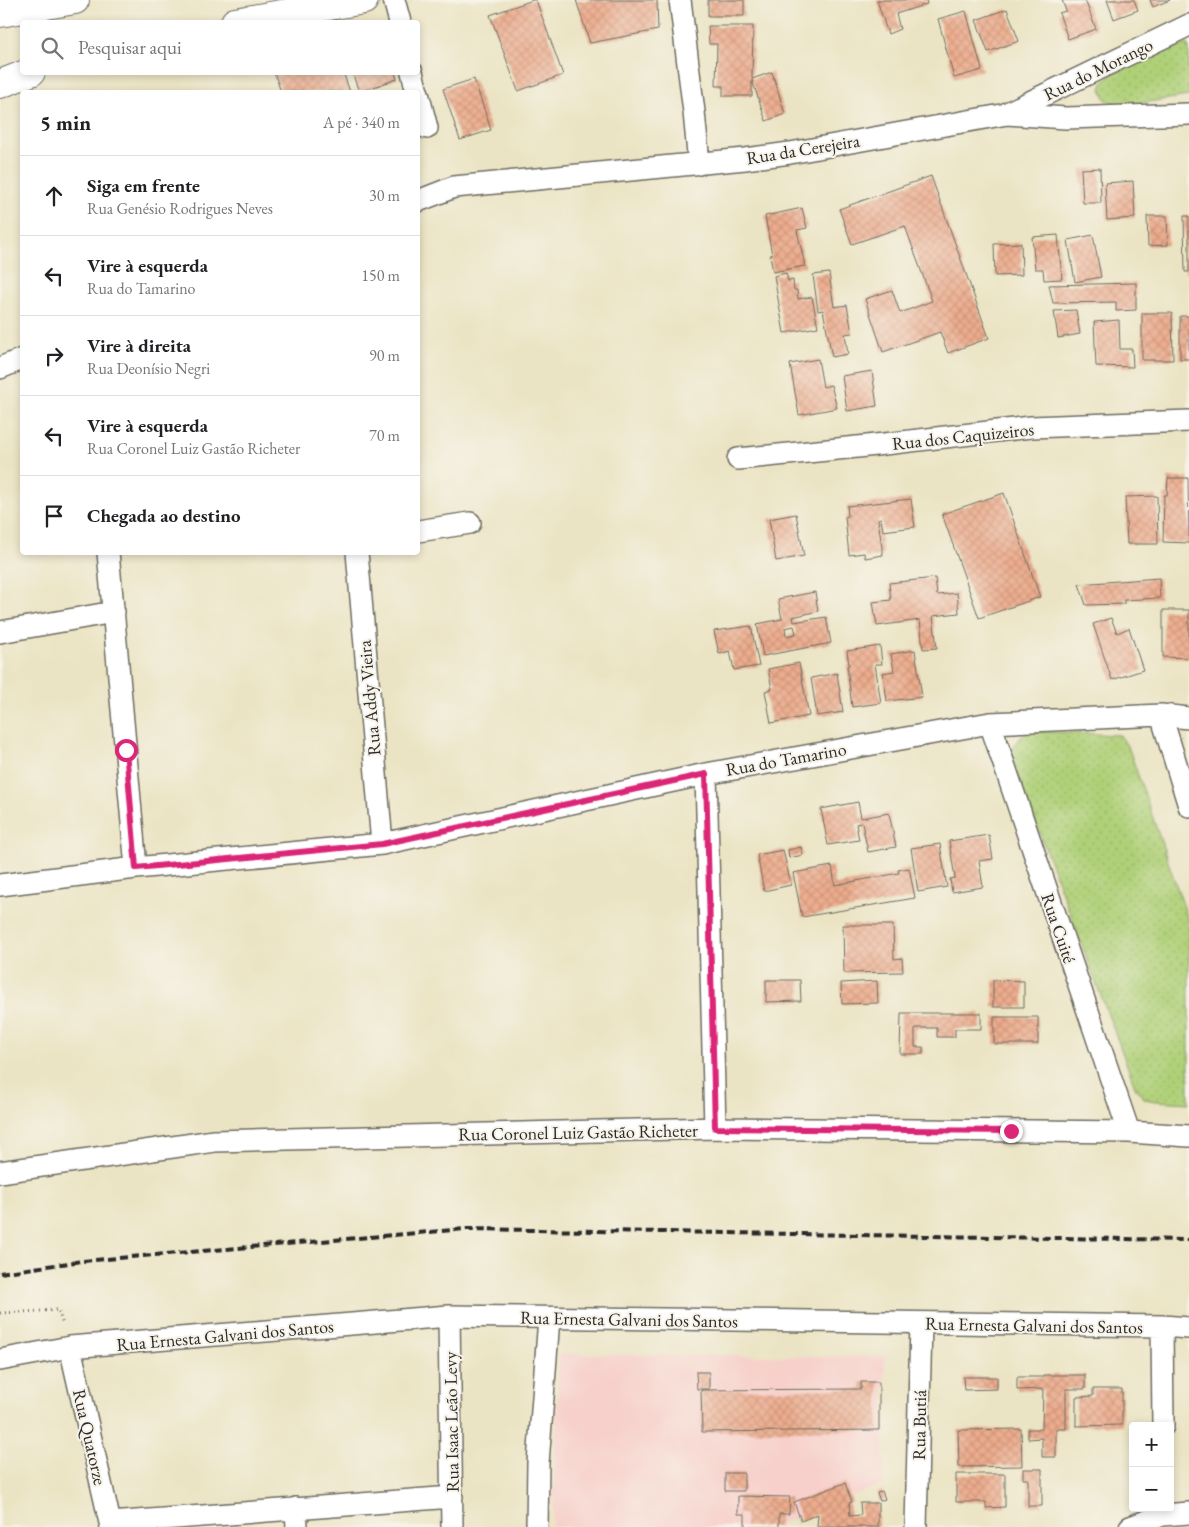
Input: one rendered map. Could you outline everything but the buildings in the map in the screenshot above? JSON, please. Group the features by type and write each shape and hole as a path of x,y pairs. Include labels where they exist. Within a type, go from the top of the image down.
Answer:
{"street":[{"path":"0,13 75,0"},
{"path":"247,20 364,0"},
{"path":"394,0 399,20"},
{"path":"680,0 699,164"},
{"name":"Rua do Morango","path":"1007,114 1189,25"},
{"path":"0,84 23,75"},
{"path":"413,75 416,90"},
{"path":"420,105 426,128"},
{"name":"Rua da Cerejeira","path":"420,200 454,187 699,164 790,153 1007,114 1066,118 1189,114"},
{"path":"0,368 20,360"},
{"name":"Rua dos Caquizeiros","path":"738,459 1031,427 1189,421"},
{"path":"420,531 470,523"},
{"path":"108,555 136,868"},
{"name":"Rua Addy Vieira","path":"357,555 382,844"},
{"path":"0,632 114,612"},
{"path":"1161,716 1189,806"},
{"name":"Rua do Tamarino","path":"0,885 136,868 382,844 706,774 990,723 1161,716 1189,718"},
{"name":"Rua Cuité","path":"990,723 1129,1132"},
{"path":"706,774 715,1128"},
{"name":"Rua Coronel Luiz Gastão Richeter","path":"0,1172 214,1141 715,1128 1129,1132 1189,1136"},
{"name":"Rua Ernesta Galvani dos Santos","path":"0,1360 70,1347 449,1316 1162,1326 1189,1328"},
{"name":"Rua Isaac Leão Levy","path":"449,1316 452,1527"},
{"path":"537,1527 538,1463 548,1318"},
{"name":"Rua Butiá","path":"916,1527 921,1324"},
{"path":"1162,1326 1163,1422"},
{"name":"Rua Quatorze","path":"70,1347 110,1525"},
{"path":"110,1525 296,1518 452,1497"},
{"path":"1130,1527 1163,1517 1189,1514"}],"path":[{"path":"0,1313 58,1310 70,1347"}],"shaded area":[{"path":"559,1354 885,1357 883,1484 771,1527 552,1527"}],"green space":[{"path":"1187,44 1189,49 1189,96 1134,104 1115,104 1106,100 1101,89 1104,81 1115,72"},
{"path":"1029,731 1120,735 1129,749 1189,922 1189,1103 1145,1099 1136,1089 1011,757 1017,742"}],"railway":[{"path":"0,1273 82,1261 466,1229 1189,1240"}],"route":[{"path":"126,750 136,868 382,844 706,774 715,1128 1011,1131"}]}
